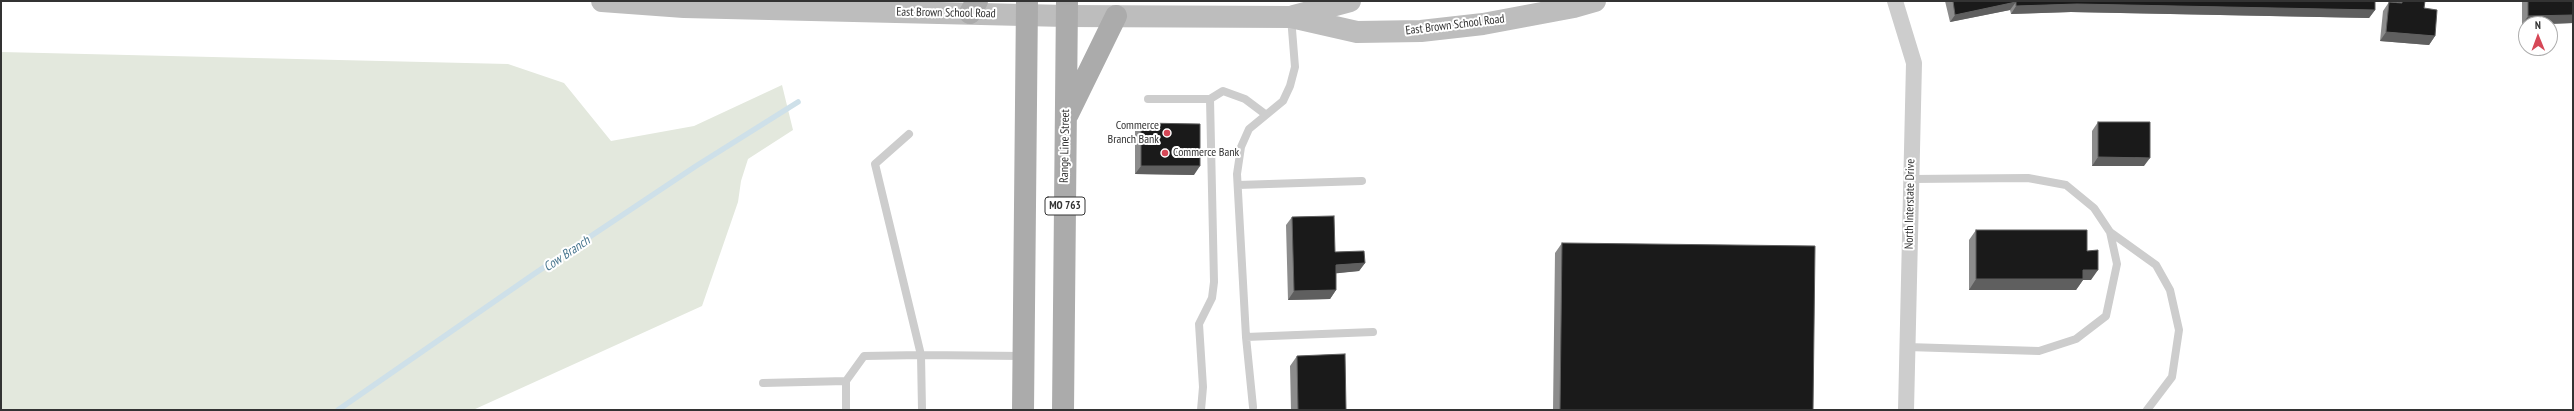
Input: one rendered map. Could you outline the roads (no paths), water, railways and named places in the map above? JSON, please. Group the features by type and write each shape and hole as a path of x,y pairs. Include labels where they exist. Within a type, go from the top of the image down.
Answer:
{"main road":[{"name":"East Brown School Road","path":"602,1 684,7 1066,8 1116,16 1291,17 1357,32 1421,31 1483,24 1574,8 1595,1"},
{"name":"East Brown School Road","path":"1291,17 1350,1"},
{"path":"1023,410 1026,8"},
{"name":"Range Line Street","path":"1063,410 1066,8"},
{"path":"1066,118 1116,16"}],"street":[{"name":"North Interstate Drive","path":"1895,1 1914,63 1906,410"}],"lane":[{"path":"1253,407 1246,337 1238,185 1241,148 1250,129 1265,114 1282,101 1290,86 1295,67 1291,17"},
{"path":"1148,99 1210,99 1223,91 1245,99 1265,114"},
{"path":"1201,410 1203,388 1199,324 1212,298 1214,282 1210,99"},
{"path":"909,134 875,164 921,354 922,410"},
{"path":"1911,179 2028,178 2066,186 2094,208 2110,232 2156,265 2170,290 2179,330 2172,377 2147,410"},
{"path":"1238,185 1362,181"},
{"path":"1907,347 2039,351 2076,339 2106,316 2117,264 2110,232"},
{"path":"1246,337 1373,332"},
{"path":"846,410 846,381 864,356 921,354 1024,356"},
{"path":"763,383 846,381"}],"waterway":[{"name":"Cow Branch","path":"338,410 534,274 696,166 798,102"}],"place":[{"name":"Commerce Branch Bank","path":"1167,133"},
{"name":"Commerce Bank","path":"1165,153"}]}
